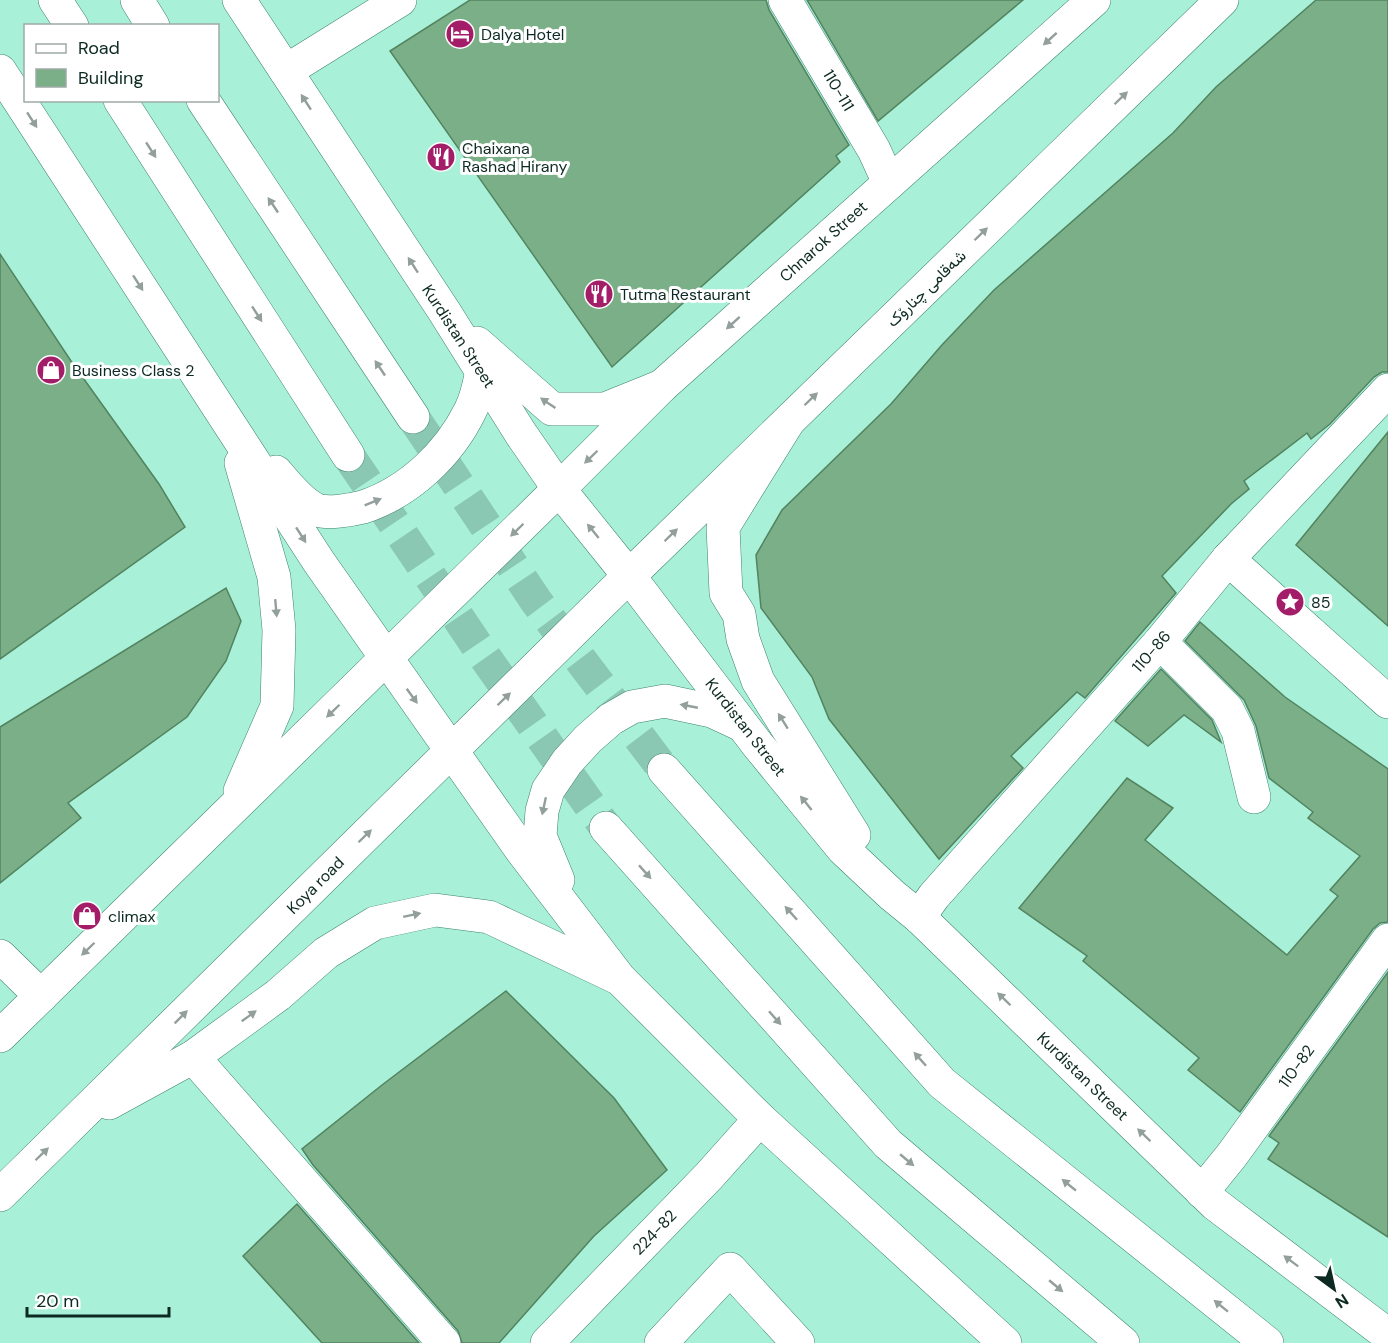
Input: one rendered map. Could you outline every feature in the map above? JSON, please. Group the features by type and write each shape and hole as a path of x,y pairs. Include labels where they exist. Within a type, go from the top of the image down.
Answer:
{"main road":[{"path":"55,0 71,24"},
{"path":"136,0 152,24"},
{"name":"Kurdistan Street","path":"239,0 559,489 843,849 919,917 1202,1192 1388,1335"},
{"path":"286,71 400,0"},
{"name":"110-111","path":"785,0 874,150 889,183"},
{"name":"Chnarok Street","path":"559,489 662,386 1094,0"},
{"name":"شەقامی چنارۆک","path":"629,576 1222,0"},
{"path":"0,70 223,416 385,659 522,852 620,979 760,1119 1005,1343"},
{"path":"121,102 348,455"},
{"path":"204,102 413,417"},
{"path":"444,311 502,366 552,408 605,409 662,386"},
{"path":"223,416 294,493 317,510 344,511 376,503 427,470 457,433 471,410 482,371"},
{"name":"110-86","path":"919,917 934,896 1160,642 1228,559 1388,390"},
{"path":"163,876 242,789 277,705 279,630 274,577 223,416"},
{"path":"788,422 723,527 726,593 739,614 743,639 758,681 892,895"},
{"path":"0,1036 559,489"},
{"path":"1228,559 1388,702"},
{"name":"Koya road","path":"0,1195 629,576"},
{"path":"1160,642 1227,709 1238,731 1254,797"},
{"path":"596,947 559,883 540,836 548,790 567,762 588,739 611,719 632,707 666,701 712,711 744,726"},
{"path":"664,770 942,1083 1267,1343"},
{"path":"606,828 888,1144 1123,1343"},
{"path":"74,1123 193,1057 278,995 326,953 375,922 435,910 489,917 620,979"},
{"name":"110-82","path":"1202,1192 1232,1155 1388,940"},
{"path":"0,956 41,996"},
{"path":"193,1057 444,1343"},
{"name":"224-82","path":"547,1343 710,1176 760,1119"},
{"path":"661,1343 729,1269 798,1343"}],"building":[{"path":"470,0 766,0 769,10 849,145 836,156 840,162 612,367 390,51"},
{"path":"807,0 1023,0 878,121"},
{"path":"1316,0 1388,0 1388,372 1382,372 1374,377 1330,424 1311,439 1307,433 1244,481 1249,489 1231,504 1162,576 1176,593 1085,698 1077,692 1011,756 1023,768 939,859 829,719 812,677 761,608 756,555 782,510 891,404 994,290 1173,133 1216,87"},
{"path":"0,254 71,361 159,484 185,527 0,659"},
{"path":"1388,432 1388,626 1296,545"},
{"path":"226,588 241,621 226,661 187,717 68,803 81,818 0,883 0,727"},
{"path":"1200,622 1285,697 1388,769 1388,922 1380,923 1373,929 1240,1112 1188,1070 1199,1058 1083,961 1087,956 1019,908 1127,778 1173,808 1145,840 1287,955 1338,896 1330,890 1360,856 1308,818 1313,812 1269,778 1256,726 1244,700 1185,641"},
{"path":"1161,669 1212,720 1221,742 1184,715 1148,746 1115,721"},
{"path":"1388,972 1388,1237 1268,1159 1279,1143 1269,1136"},
{"path":"506,991 614,1098 667,1170 594,1236 499,1343 462,1343 458,1331 313,1165 302,1149"},
{"path":"297,1204 419,1343 322,1343 243,1256"}],"tunnel":[{"path":"413,417 536,601 664,770"},
{"path":"348,455 482,653 606,828"}],"place":[{"name":"Dalya Hotel","path":"460,34"},
{"name":"Chaixana Rashad Hirany","path":"441,157"},
{"name":"Tutma Restaurant","path":"599,294"},
{"name":"Business Class 2","path":"51,370"},
{"name":"85","path":"1290,602"},
{"name":"climax","path":"87,916"}]}
